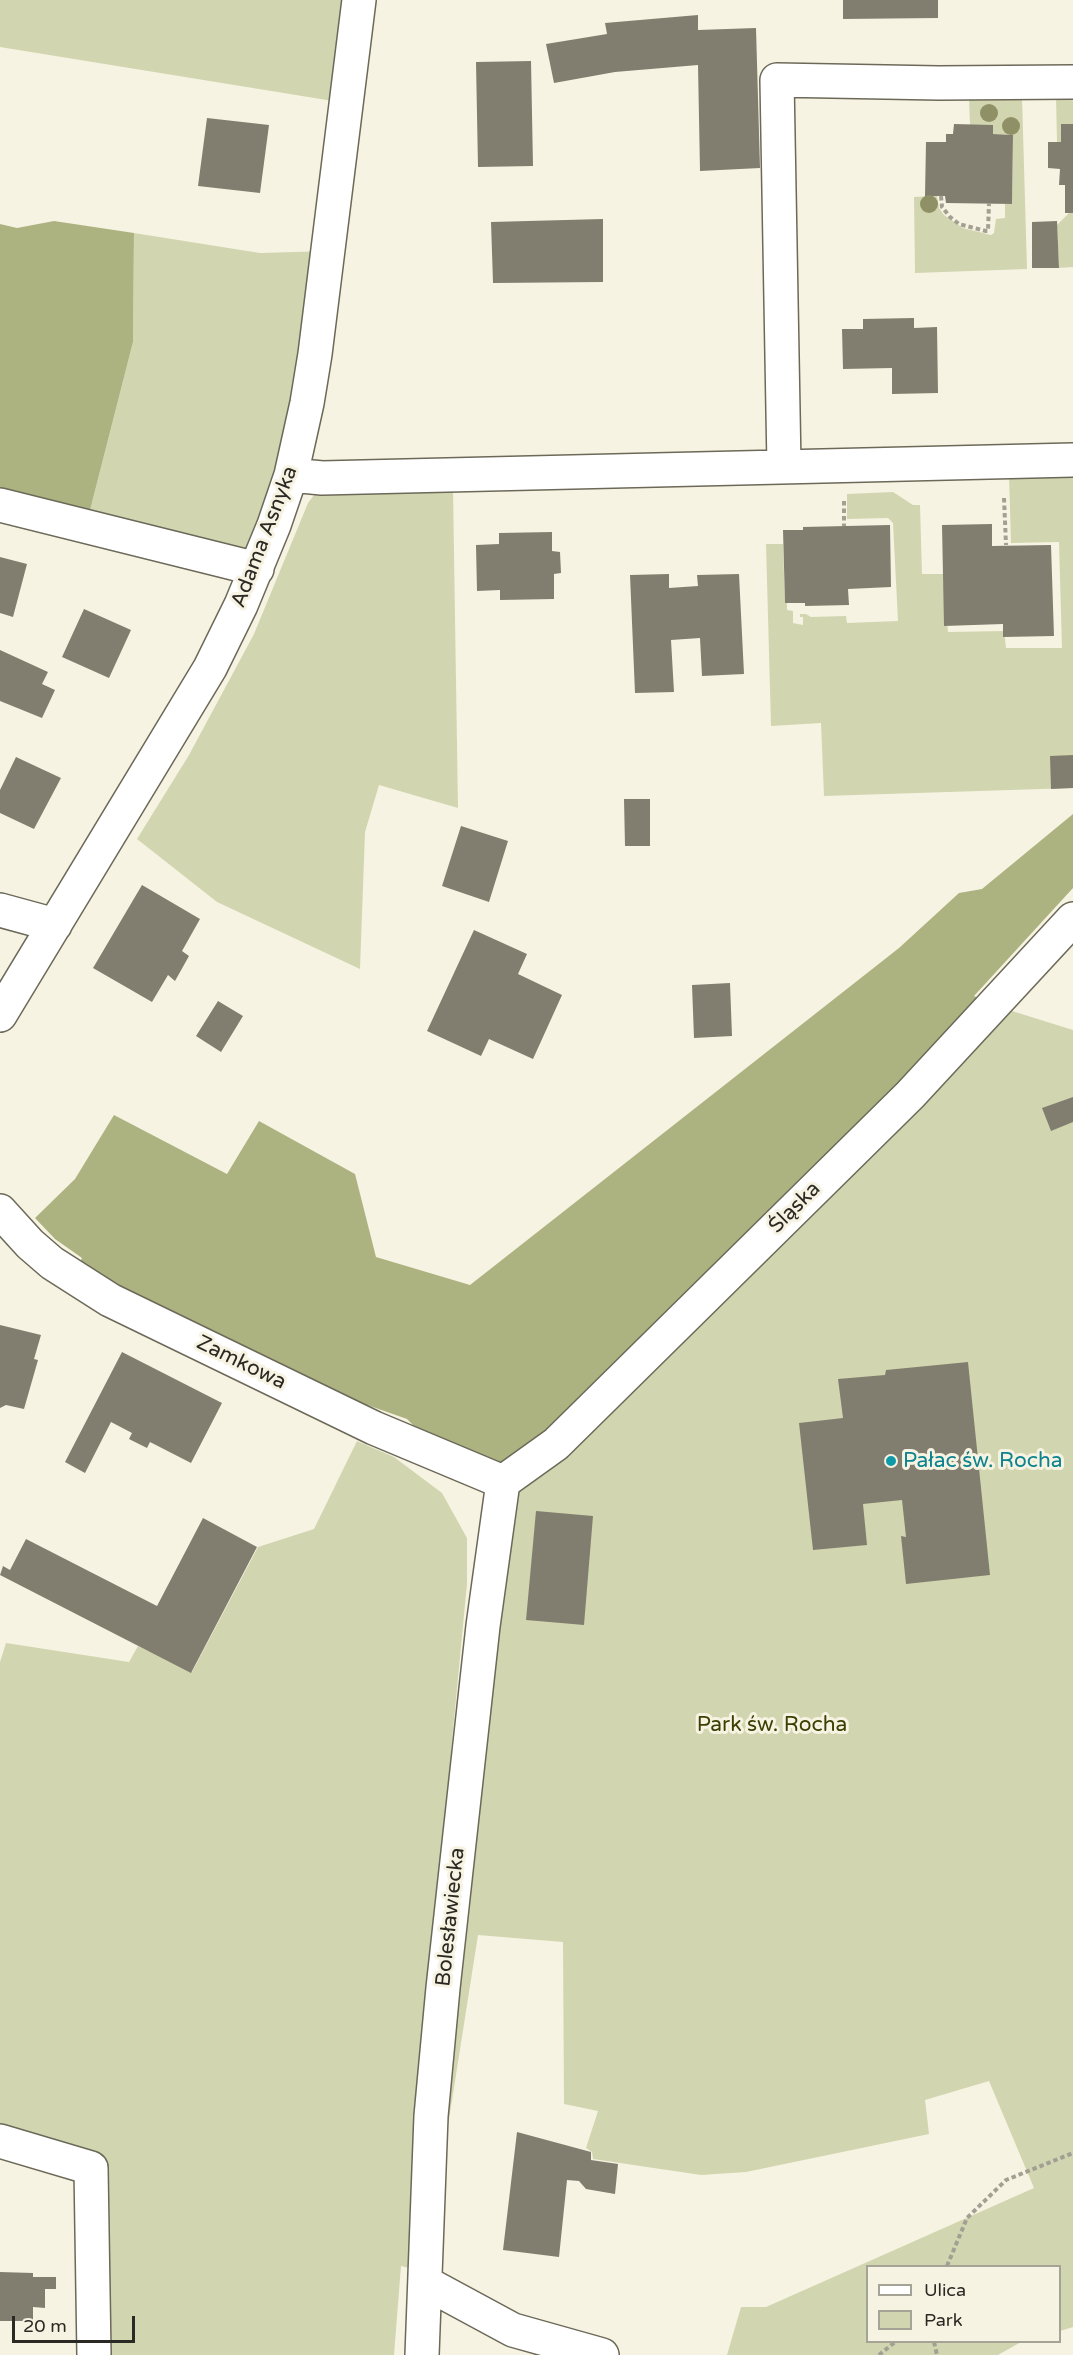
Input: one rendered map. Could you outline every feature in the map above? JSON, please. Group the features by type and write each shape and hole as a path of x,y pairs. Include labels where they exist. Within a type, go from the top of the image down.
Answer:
{"street":[{"name":"Adama Asnyka","path":"0,1015 210,668 257,568 291,475 315,354 359,0"},
{"path":"784,466 777,80 939,83 1073,82"},
{"path":"291,475 322,478 1073,460"},
{"path":"0,505 257,568"},
{"path":"0,910 55,925"},
{"name":"Śląska","path":"503,1482 556,1444 901,1104 1073,919"},
{"name":"Zamkowa","path":"0,1211 30,1244 52,1263 110,1300 374,1428 503,1482"},
{"name":"Bolesławiecka","path":"422,2355 431,2115 483,1626 503,1482"},
{"path":"0,2141 91,2168 93,2355"},
{"path":"426,2283 513,2330 602,2355"}],"path":[{"path":"941,196 942,207 950,218 959,224 986,231 988,231 989,203"},
{"path":"1004,487 1006,545"},
{"path":"947,2265 968,2218 1006,2180 1073,2153"},
{"path":"879,2355 894,2343"}],"green space":[{"path":"0,0 355,0 339,102 0,47"},
{"path":"969,97 1022,97 1027,269 915,273 914,197 937,196 939,208 944,215 963,228 991,235 994,233 996,219 1005,218 1005,204 1012,204 1013,135 993,134 992,125 970,125"},
{"path":"1056,97 1073,97 1073,124 1061,124 1061,142 1057,142"},
{"path":"1069,213 1073,213 1073,267 1059,268 1057,225"},
{"path":"54,221 134,233 133,342 86,526 0,505 0,224 17,228"},
{"path":"134,233 260,253 328,251 260,567 86,526 133,342"},
{"path":"1073,473 1073,788 824,796 821,723 771,726 766,544 783,544 785,603 787,603 787,610 793,611 793,623 803,625 803,617 800,617 800,614 811,617 846,616 847,623 898,621 893,523 888,518 847,519 847,494 893,492 913,505 920,505 922,574 943,574 948,632 1004,631 1006,648 1062,648 1059,542 1011,543 1009,475"},
{"path":"453,488 458,808 379,785 365,832 360,969 217,902 137,839 189,755 254,634 308,503 314,495 325,490"},
{"path":"1073,814 1073,888 974,996 993,1005 501,1476 440,1452 407,1419 336,1394 79,1265 82,1258 55,1239 35,1218 75,1179 114,1115 227,1174 259,1121 355,1174 376,1257 470,1285 899,948 959,893 982,889"},
{"name":"Park św. Rocha","path":"993,1005 1073,1030 1073,2327 1061,2331 1061,2265 866,2265 866,2343 1019,2343 998,2355 727,2355 741,2307 766,2307 1034,2188 989,2081 925,2100 929,2134 746,2172 701,2175 593,2159 592,2152 586,2148 598,2111 564,2104 563,1942 478,1935 425,2272 401,2266 394,2355 108,2355 105,2186 99,2153 0,2125 0,1662 6,1643 129,1662 138,1646 192,1672 258,1547 314,1529 357,1441 394,1457 442,1493 467,1538 467,1584 451,1751 466,1752 501,1476"}],"building":[{"path":"843,0 938,0 938,18 843,19"},
{"path":"698,15 698,30 756,28 760,168 700,171 698,65 615,72 554,83 546,44 607,34 605,23"},
{"path":"531,61 533,166 478,167 476,62"},
{"path":"207,118 269,125 260,193 198,186"},
{"path":"954,124 993,125 993,134 1013,135 1012,204 946,203 945,196 925,196 926,142 946,142 946,134 953,134"},
{"path":"1061,124 1073,124 1073,213 1065,213 1065,185 1059,185 1060,169 1048,168 1048,142 1061,142"},
{"path":"603,219 603,282 493,283 491,222"},
{"path":"1057,221 1059,268 1032,268 1032,222"},
{"path":"914,318 914,328 937,327 938,393 892,394 892,368 843,369 842,329 863,329 863,319"},
{"path":"992,524 992,546 1051,545 1054,636 1003,637 1003,624 944,626 942,525"},
{"path":"890,525 891,587 848,589 849,605 805,606 805,603 785,603 783,530 803,530 803,527"},
{"path":"552,532 552,551 560,552 561,573 554,574 554,599 500,600 500,590 477,591 476,545 499,544 499,533"},
{"path":"0,557 27,564 13,617 0,613"},
{"path":"669,574 669,588 698,586 697,575 739,574 744,674 702,676 700,638 671,640 674,692 635,693 630,575"},
{"path":"84,609 131,630 109,678 62,657"},
{"path":"0,650 48,672 42,684 55,690 42,718 0,701"},
{"path":"1073,755 1073,788 1051,789 1050,756"},
{"path":"16,757 61,778 34,829 0,813 0,790"},
{"path":"624,799 650,799 650,846 625,846"},
{"path":"461,826 508,841 489,902 442,886"},
{"path":"142,885 200,919 182,951 189,956 175,981 168,975 152,1002 93,968"},
{"path":"474,930 527,954 518,974 562,995 533,1059 489,1039 481,1056 427,1031"},
{"path":"730,983 732,1036 694,1038 692,985"},
{"path":"218,1001 243,1016 221,1052 196,1036"},
{"path":"1073,1097 1073,1122 1051,1131 1042,1108"},
{"path":"0,1325 41,1335 34,1359 38,1360 24,1409 6,1405 0,1408"},
{"path":"122,1352 222,1403 191,1463 150,1442 147,1448 129,1439 132,1433 111,1422 85,1473 65,1462"},
{"name":"Pałac św. Rocha","path":"968,1362 990,1575 906,1584 901,1536 906,1537 902,1500 863,1504 867,1545 813,1550 799,1423 843,1418 838,1379 885,1375 886,1370"},
{"path":"536,1511 593,1516 584,1625 526,1620"},
{"path":"203,1518 257,1547 191,1673 0,1575 3,1566 10,1570 26,1539 157,1606"},
{"path":"517,2132 591,2152 591,2160 618,2164 615,2194 586,2189 579,2181 567,2180 559,2257 503,2250"},
{"path":"0,2272 33,2273 33,2277 56,2277 56,2289 45,2289 45,2308 33,2307 33,2321 0,2321"}],"place":[{"name":"Pałac św. Rocha","path":"891,1461"}]}
